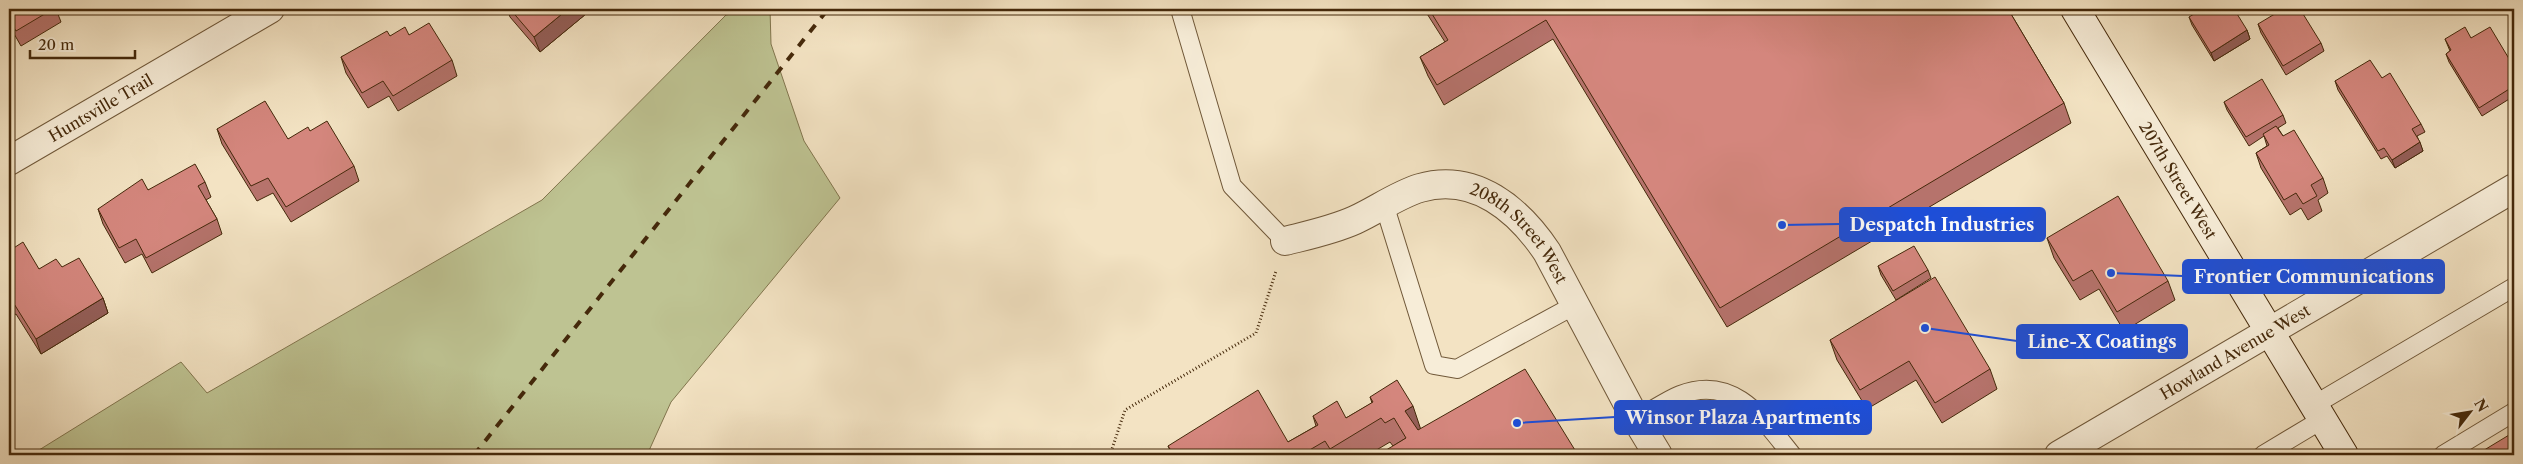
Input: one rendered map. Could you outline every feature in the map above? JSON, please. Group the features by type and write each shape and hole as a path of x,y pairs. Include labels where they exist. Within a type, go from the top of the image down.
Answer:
{"street":[{"name":"Huntsville Trail","path":"9,161 270,9"},
{"name":"207th Street West","path":"2075,9 2344,455"},
{"name":"208th Street West","path":"1285,241 1335,228 1420,189 1441,184 1482,191 1502,203 1533,232 1547,252 1636,420 1658,455"},
{"name":"Howland Avenue West","path":"2059,455 2089,448 2269,331 2514,188"}],"lane":[{"path":"1180,9 1232,186 1285,241"},
{"path":"1384,204 1434,365 1457,369 1575,305"},
{"path":"2263,455 2319,412 2514,286"},
{"path":"1636,420 1680,395 1698,390 1712,390 1740,398 1774,433 1792,455"},
{"path":"2443,455 2514,412"}],"path":[{"path":"1110,455 1125,410 1256,333 1285,241"}],"green space":[{"path":"756,9 770,9 771,44 804,141 840,198 671,402 647,455 31,455 181,362 207,393 542,200 726,15"}],"building":[{"path":"9,9 53,9 16,31 9,19"},
{"path":"510,9 568,9 534,37"},
{"path":"1429,9 2008,9 2064,103 1720,308 1546,20 1437,85 1420,57 1448,40"},
{"path":"2202,9 2234,9 2247,30 2211,53 2189,17"},
{"path":"2283,9 2300,9 2321,43 2283,66 2258,24"},
{"path":"429,23 452,60 393,96 383,81 362,93 341,57 387,31 390,36 405,27 409,35"},
{"path":"2465,27 2471,38 2490,27 2514,67 2514,86 2479,108 2446,54 2451,50 2445,39"},
{"path":"2370,60 2382,78 2390,73 2421,124 2412,129 2420,142 2392,160 2384,148 2378,151 2335,81"},
{"path":"2262,79 2283,115 2246,137 2224,102"},
{"path":"265,101 288,139 308,127 310,131 327,121 354,166 286,207 268,178 251,186 217,129"},
{"path":"2276,126 2283,136 2294,130 2323,178 2311,185 2317,196 2303,204 2296,193 2284,200 2256,153 2269,145 2263,134"},
{"path":"195,164 205,182 198,186 217,219 146,258 136,239 119,248 98,209 142,179 148,190"},
{"path":"2118,196 2168,281 2117,312 2092,270 2073,281 2047,238"},
{"path":"23,242 39,269 56,259 62,267 79,258 103,298 36,339 11,299 9,300 9,251"},
{"path":"1914,246 1928,270 1893,291 1878,266"},
{"path":"1935,277 1990,369 1935,403 1909,361 1860,390 1830,340"},
{"path":"1525,369 1578,455 1378,455 1406,438 1394,418 1385,423 1381,418 1330,449 1325,441 1301,455 1174,455 1168,446 1258,390 1288,442 1318,425 1313,416 1337,401 1346,418 1373,402 1370,397 1397,380 1413,406 1405,411 1418,430"},
{"path":"2514,432 2514,455 2476,455"}],"railway":[{"path":"474,455 828,9"}],"place":[{"name":"Despatch Industries","path":"1782,225"},
{"name":"Frontier Communications","path":"2111,273"},
{"name":"Line-X Coatings","path":"1925,328"},
{"name":"Winsor Plaza Apartments","path":"1517,423"}]}
